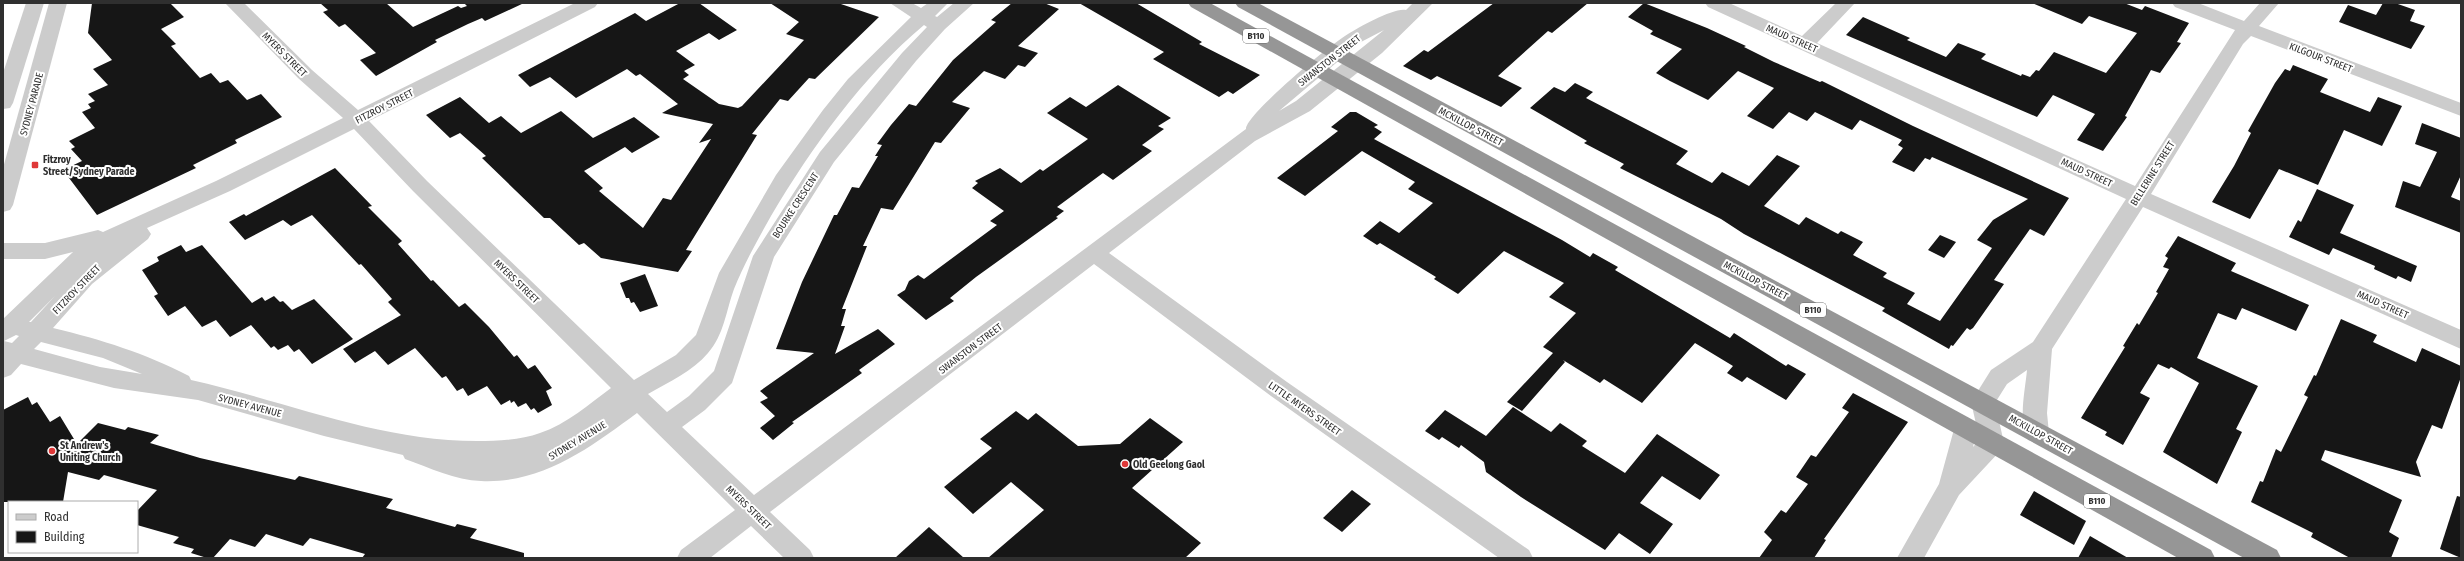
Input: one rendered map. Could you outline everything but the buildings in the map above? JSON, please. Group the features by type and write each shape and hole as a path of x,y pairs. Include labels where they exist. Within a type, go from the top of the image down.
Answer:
{"highway":[{"name":"B110","path":"1196,3 1992,444 2202,558"},
{"name":"MCKILLOP STREET","path":"1244,3 1983,402 2037,433 2268,558"}],"street":[{"path":"3,102 34,3"},
{"name":"SYDNEY PARADE","path":"3,205 58,3"},
{"name":"MYERS STREET","path":"234,3 305,74 357,120 420,186 801,558"},
{"name":"FITZROY STREET","path":"3,252 26,252 60,249 119,232 178,208 589,3"},
{"path":"899,3 930,21"},
{"name":"BOURKE CRESCENT","path":"665,426 698,403 724,376 764,256 827,157 893,76 930,21 939,3"},
{"name":"BOURKE CRESCENT","path":"632,394 686,358 703,343 710,331 723,289 752,231 801,153 840,103 870,69 930,21 965,3"},
{"name":"SWANSTON STREET","path":"1248,136 1275,103 1354,38 1424,3"},
{"name":"SWANSTON STREET","path":"690,558 1248,136 1303,106 1356,63 1424,3"},
{"name":"MAUD STREET","path":"1714,3 2138,196 2461,340"},
{"path":"1805,44 1846,3"},
{"name":"KILGOUR STREET","path":"2181,3 2252,23 2461,96"},
{"name":"KILGOUR STREET","path":"2217,3 2252,23 2461,110"},
{"name":"BELLERINE STREET","path":"1983,402 1999,377 2041,348 2077,295 2236,41 2270,3"},
{"path":"870,69 893,76"},
{"name":"FITZROY STREET","path":"8,358 36,332 95,268 178,208"},
{"name":"FITZROY STREET","path":"5,328 81,257 119,232"},
{"name":"LITTLE MYERS STREET","path":"1094,253 1279,390 1520,558"},
{"name":"SYDNEY AVENUE","path":"5,328 36,332 128,357 197,390"},
{"name":"BELLERINE STREET","path":"2037,433 2035,413 2041,348"},
{"name":"SYDNEY AVENUE","path":"8,358 115,379 197,390 396,444 455,468 480,472 508,460 553,457 582,440 632,394"},
{"path":"1910,558 1950,488 1992,444 1983,402"},
{"path":"1950,488 1965,429"}],"place":[{"name":"Fitzroy Street/Sydney Parade","path":"35,165"},
{"name":"St Andrew's Uniting Church","path":"52,451"},
{"name":"Old Geelong Gaol","path":"1125,464"}]}
